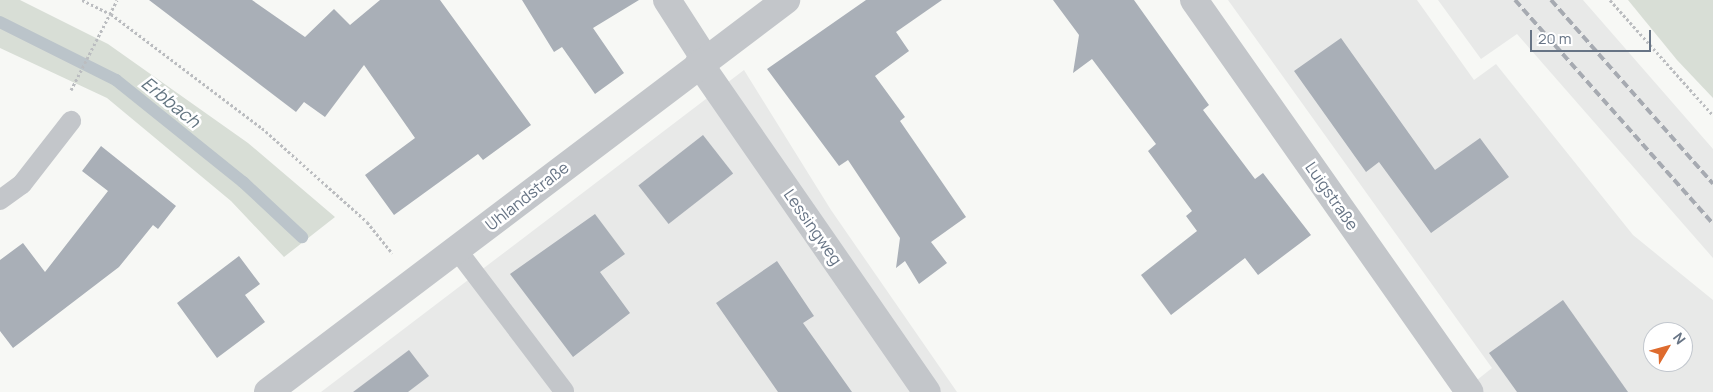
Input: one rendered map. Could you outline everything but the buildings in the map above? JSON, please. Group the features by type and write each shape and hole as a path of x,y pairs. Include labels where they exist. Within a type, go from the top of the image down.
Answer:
{"street":[{"name":"Lessingweg","path":"667,0 702,61 927,392"},
{"name":"Uhlandstraße","path":"268,392 457,250 702,61 786,0"},
{"name":"Luigstraße","path":"1194,0 1470,392"}],"lane":[{"path":"0,200 22,184 70,121"},
{"path":"457,250 564,391"}],"path":[{"path":"82,0 111,14 262,128 367,222 415,281"},
{"path":"71,88 117,0"},
{"path":"1610,0 1713,115"}],"shaded area":[{"path":"0,0 20,0 108,44 248,143 335,217 284,257 231,201 107,98 0,48"},
{"path":"1228,0 1417,0 1474,80 1496,64 1633,235 1713,300 1713,392 1462,392 1492,368"},
{"path":"1438,0 1583,0 1713,149 1713,258 1517,34 1481,59"},
{"path":"1628,0 1713,0 1713,98 1677,60"},
{"path":"744,70 831,210 957,392 321,392"}],"waterway":[{"name":"Erbbach","path":"0,22 116,80 243,182 302,237"}],"railway":[{"path":"1515,0 1713,224"},
{"path":"1551,0 1713,184"}]}
